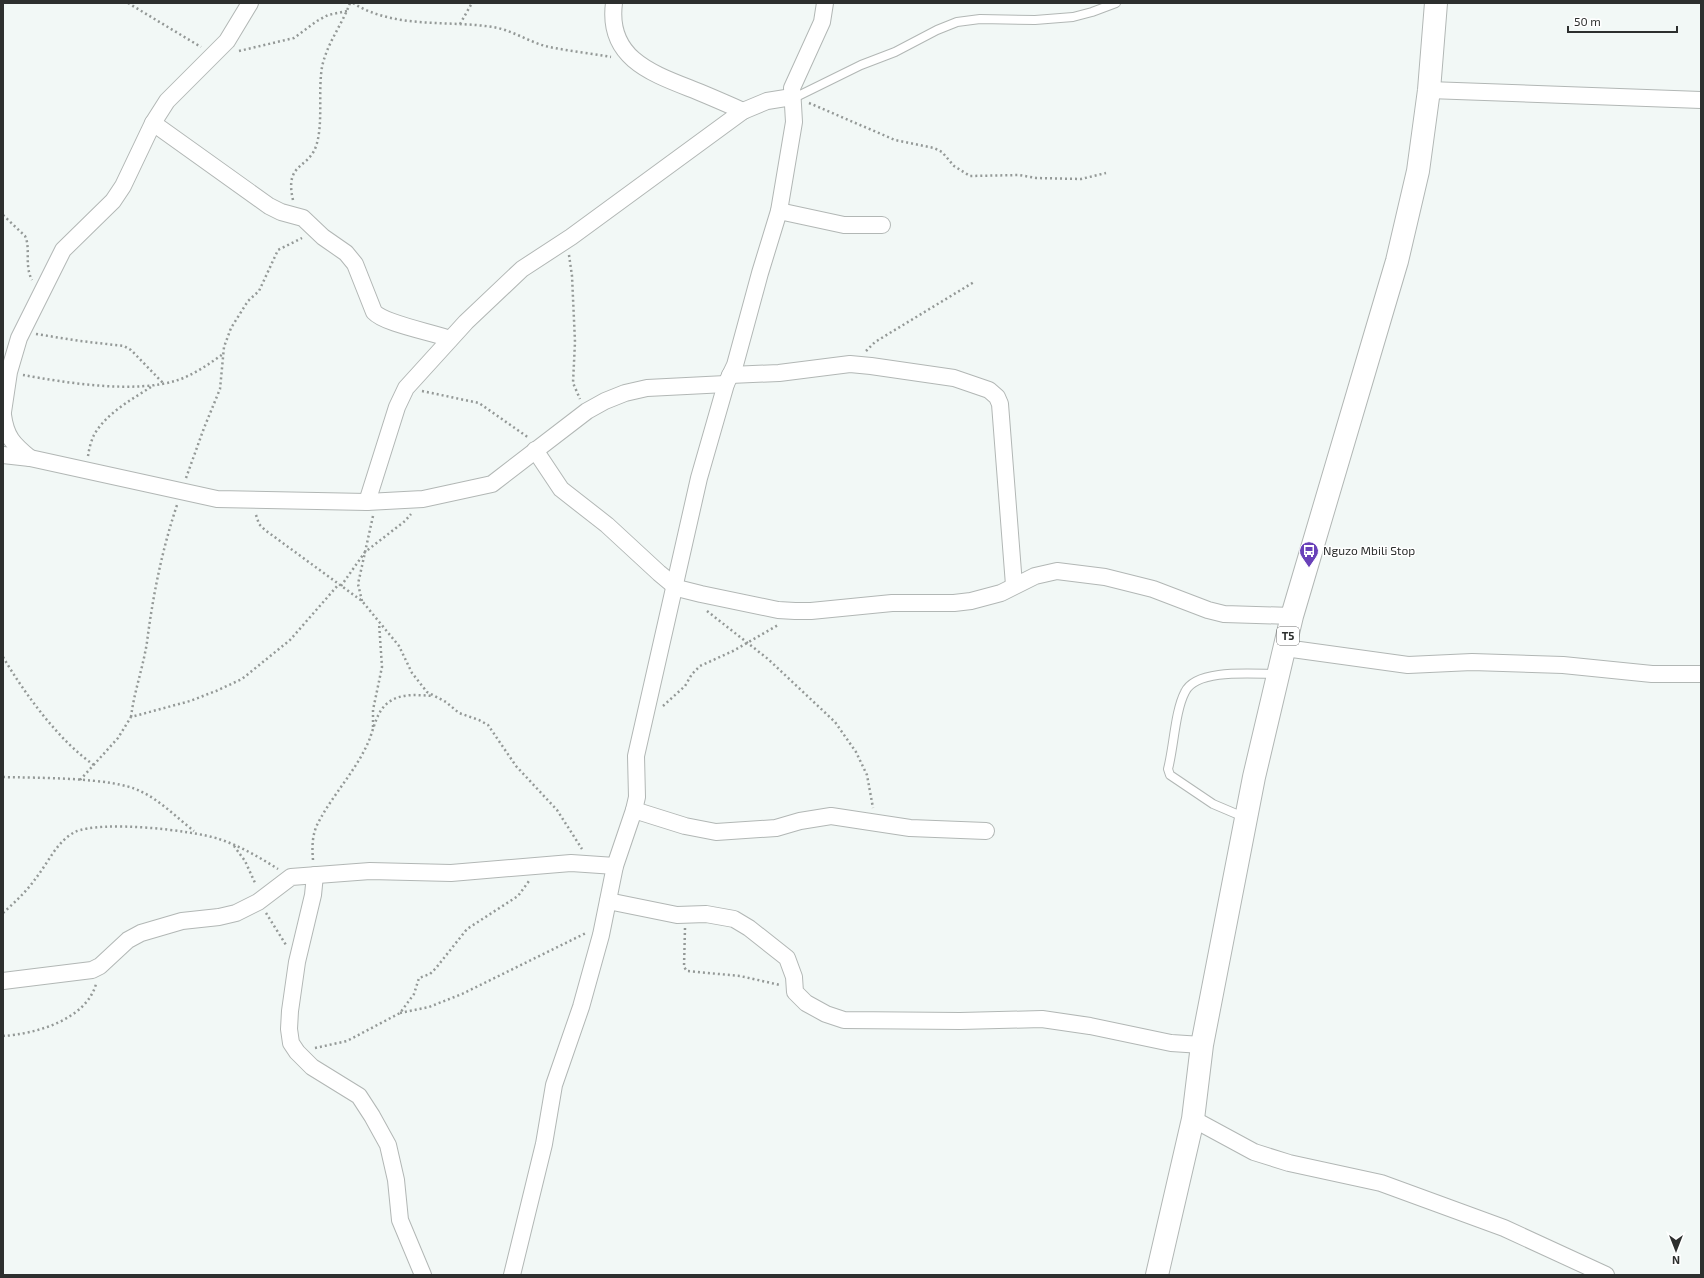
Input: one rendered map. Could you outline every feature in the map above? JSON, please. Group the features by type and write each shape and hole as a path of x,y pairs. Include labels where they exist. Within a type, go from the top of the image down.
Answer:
{"highway":[{"name":"T5","path":"1157,1275 1193,1119 1202,1044 1246,818 1292,616 1397,261 1418,171 1429,90 1436,3"}],"street":[{"path":"30,458 10,439 4,421 9,372 22,331 63,250 103,213 123,186 153,123 167,101 178,88 216,53 237,27 250,3"},
{"path":"614,3 614,27 620,44 635,62 666,80 743,111"},
{"path":"512,1275 544,1144 554,1085 581,1007 604,924 615,866 634,810 637,797 636,756 673,585 699,478 728,380 735,365 760,272 779,211 794,122 794,97 792,88 796,75 822,22 825,3"},
{"path":"1429,90 1701,100"},
{"path":"371,502 397,407 406,388 450,339 513,277 571,237 743,111 766,101 794,97"},
{"path":"153,123 269,206 308,223 346,253 355,264 374,312 378,317 389,322 450,339"},
{"path":"779,211 844,225 882,225"},
{"path":"3,455 30,458 217,499 255,501 371,502 423,499 492,484 587,411 605,401 625,393 647,388 728,380 850,364 954,378 989,390 997,397 1002,416 1014,585"},
{"path":"538,449 561,489 607,525 673,585 677,588 738,602 795,611 812,611 892,602 954,603 970,601 1001,593 1014,585 1035,576 1057,571 1105,577 1153,589 1208,610 1224,614 1292,616"},
{"path":"1285,648 1408,664 1472,662 1563,665 1652,674 1701,674"},
{"path":"634,810 685,826 716,832 776,828 820,816 842,816 910,828 986,831"},
{"path":"3,981 17,978 82,972 100,966 128,940 141,933 182,921 219,917 236,913 258,902 291,876 370,871 451,873 571,863 615,866"},
{"path":"315,875 313,895 297,962 289,1029 291,1043 297,1052 322,1075 359,1096 372,1116 388,1145 396,1180 400,1220 423,1275"},
{"path":"608,901 683,916 706,914 734,919 749,928 787,958 794,977 795,992 806,1003 826,1014 844,1020 944,1021 1042,1019 1090,1026 1171,1043 1202,1044"},
{"path":"1193,1119 1254,1152 1277,1160 1388,1186 1504,1228 1606,1275"}],"lane":[{"path":"794,97 861,65 895,52 937,30 957,22 980,19 1036,20 1073,17 1116,3"},
{"path":"1246,818 1213,804 1170,775 1168,769 1181,702 1185,690 1195,682 1224,674 1279,674"}],"path":[{"path":"128,3 193,43 216,53 231,53 294,38 328,15 347,10"},
{"path":"80,780 118,738 131,717 147,643 149,620 163,548 181,492 220,389 224,354 231,328 248,301 259,291 278,250 298,240 308,223 294,201 291,190 292,174 315,149 318,140 320,85 324,59 350,3"},
{"path":"353,3 363,9 393,18 424,22 495,27 546,46 635,62"},
{"path":"460,24 472,3"},
{"path":"794,97 894,140 934,148 942,152 954,166 970,176 1019,175 1036,178 1081,178 1106,173"},
{"path":"3,215 26,236 27,264 31,278 42,293"},
{"path":"571,237 570,260 572,276 574,342 573,383 575,391 587,411"},
{"path":"850,364 875,342 974,282"},
{"path":"22,331 80,341 124,346 131,350 164,383"},
{"path":"9,372 65,383 109,386 154,384 164,383 192,374 224,354"},
{"path":"86,471 93,436 102,423 117,410 154,384"},
{"path":"406,388 479,403 516,427 538,449"},
{"path":"131,717 190,701 242,679 290,640 340,585 365,552 405,521 423,499"},
{"path":"255,501 256,514 259,524 265,530 362,601 399,646 412,673 427,692 446,702 459,713 488,725 516,766 557,810 592,864"},
{"path":"362,601 358,584 365,552 371,502"},
{"path":"704,609 768,660 827,714 845,735 867,775 876,822"},
{"path":"644,717 662,707 674,697 700,666 772,629 795,611"},
{"path":"373,728 373,710 382,667 379,623"},
{"path":"3,658 15,678 63,739 80,756 94,766"},
{"path":"315,875 312,847 313,836 317,825 368,744 381,710 394,699 403,696 433,696"},
{"path":"3,777 80,780 115,784 139,790 149,796 194,832"},
{"path":"3,913 36,878 64,840 75,832 88,829 120,826 194,832 220,839 233,846 253,853 291,876"},
{"path":"233,846 245,861 252,875 256,886 258,902 297,962"},
{"path":"400,1013 414,994 419,978 430,974 436,968 467,929 518,896 540,865"},
{"path":"683,916 685,934 684,967 687,971 740,976 790,988 795,992"},
{"path":"297,1052 347,1041 400,1013 429,1007 462,994 604,924"},
{"path":"3,1036 31,1033 45,1029 74,1013 87,1002 94,989 100,966"}],"place":[{"name":"Nguzo Mbili Stop","path":"1309,568"}]}
